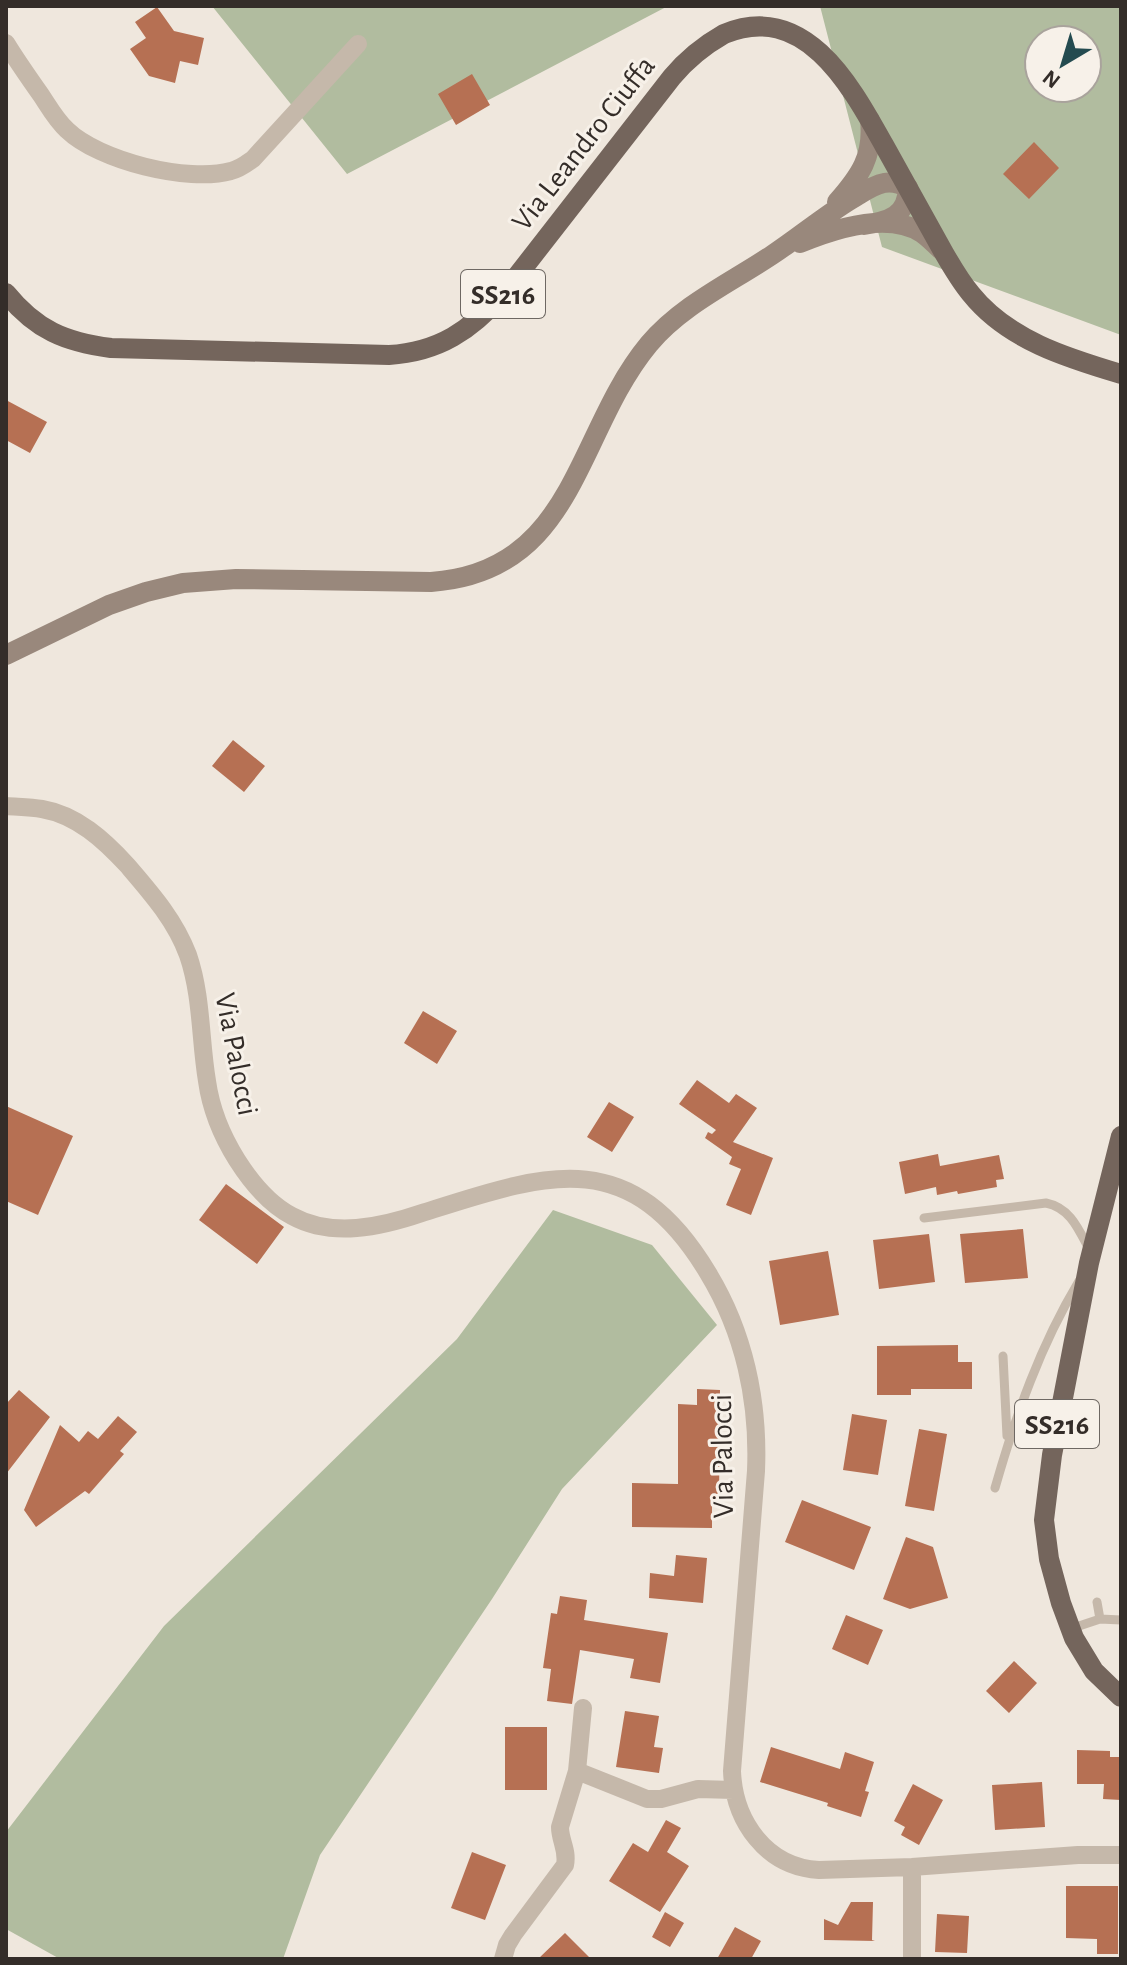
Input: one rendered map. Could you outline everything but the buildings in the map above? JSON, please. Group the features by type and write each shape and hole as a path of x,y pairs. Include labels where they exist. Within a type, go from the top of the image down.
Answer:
{"main road":[{"name":"Via Leandro Ciuffa","path":"6,293 44,329 67,339 101,347 410,353 449,340 495,303 679,69 701,48 728,32 763,24 781,25 801,33 824,52 846,78 870,120"},
{"name":"SS216","path":"870,120 944,253 981,306 1010,328 1055,353 1121,374"},
{"name":"SS216","path":"1121,1136 1090,1260 1049,1470 1044,1520 1049,1559 1070,1629 1088,1663 1121,1697"}],"street":[{"path":"6,43 57,119 77,139 145,167 197,175 231,171 253,159 358,44"},
{"path":"817,221 844,195 865,164 871,139 870,120"},
{"path":"6,655 118,602 183,583 236,579 431,582 475,575 496,566 519,551 550,518 579,472 628,374 653,340 692,306 857,196 878,185 891,183 908,188 906,204 896,215 822,234 774,254"},
{"path":"864,225 891,223 908,227 922,233 944,253"},
{"name":"Via Palocci","path":"6,806 50,811 89,830 118,856 167,914 182,940 195,980 206,1079 218,1123 231,1151 249,1176 265,1196 285,1212 319,1226 365,1227 389,1224 509,1187 538,1181 575,1179 611,1184 642,1199 673,1224 692,1248 715,1283 736,1331 751,1384 756,1471 731,1764 734,1790 744,1817 760,1843 790,1865 819,1870 1121,1855"},
{"path":"503,1959 513,1935 565,1865 566,1850 560,1827 577,1771 583,1708"},
{"path":"577,1771 647,1799 661,1799 698,1789 734,1790"},
{"path":"912,1867 912,1959"}],"lane":[{"path":"924,1218 1038,1203 1053,1205 1062,1209 1073,1221 1090,1260 1050,1333 1016,1416 995,1488"},
{"path":"1003,1356 1007,1445"},
{"path":"1097,1602 1100,1619"},
{"path":"1070,1629 1100,1619 1121,1620"}],"green space":[{"path":"212,6 668,6 347,174"},
{"path":"820,6 1121,6 1121,335 882,247"},
{"path":"553,1210 652,1245 717,1325 562,1489 320,1855 283,1959 60,1959 6,1929 6,1832 164,1626 457,1339"}]}
